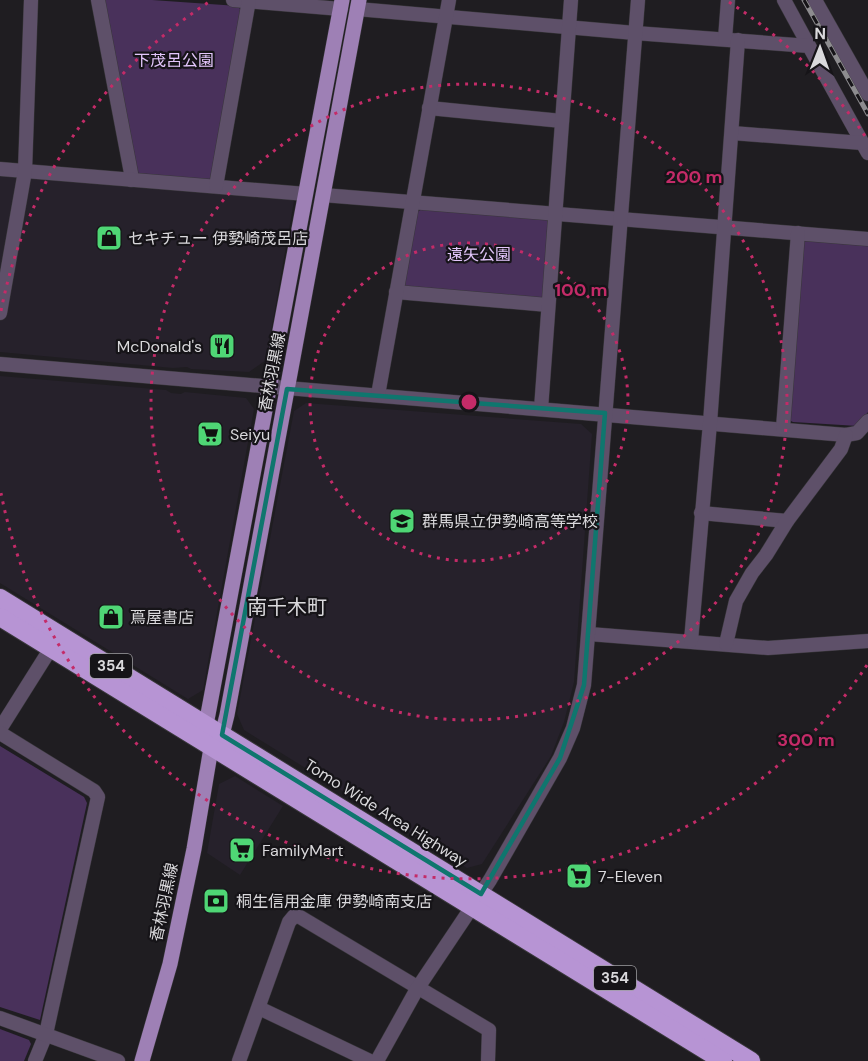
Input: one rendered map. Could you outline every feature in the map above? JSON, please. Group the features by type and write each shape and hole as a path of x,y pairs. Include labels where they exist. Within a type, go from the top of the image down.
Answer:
{"highway":[{"name":"354","path":"0,598 206,725 217,742"},
{"name":"354","path":"0,617 217,742 476,901 751,1061"},
{"name":"354","path":"476,901 723,1061"}],"main road":[{"name":"香林羽黒線","path":"206,725 342,4"},
{"name":"香林羽黒線","path":"142,1061 174,945 217,742 287,389 358,5"}],"street":[{"path":"0,313 25,171 31,0"},
{"path":"98,0 131,180"},
{"path":"233,0 342,4"},
{"path":"378,395 449,0"},
{"path":"541,409 572,0"},
{"path":"377,1061 417,989 476,901 564,748 573,728 584,685 638,0"},
{"path":"691,641 732,133 728,0"},
{"path":"784,0 865,148"},
{"path":"815,0 866,87"},
{"path":"216,186 249,1"},
{"path":"358,5 446,16 809,46"},
{"path":"429,108 562,120"},
{"path":"732,133 865,148"},
{"path":"0,169 306,194"},
{"path":"323,195 868,239"},
{"path":"783,429 798,233"},
{"path":"396,292 548,305"},
{"path":"0,364 846,435 857,433 868,421"},
{"path":"726,644 736,601 787,521 841,449 846,435"},
{"path":"701,513 787,521"},
{"path":"589,634 768,648 868,641"},
{"path":"35,1061 46,1034 98,797 94,791 0,731 51,648"},
{"path":"239,1061 260,1008 289,922 294,916 300,917 489,1030 488,1061"},
{"path":"260,1008 370,1061"},
{"path":"0,1018 118,1061"}],"highlighted area":[{"path":"287,389 605,413 584,685 560,758 481,894 222,735"}],"shaded area":[{"path":"0,175 290,196 294,201 266,360 249,372 173,368 0,352"},
{"path":"0,376 166,390 181,394 185,392 246,398 254,409 203,690 188,699 0,583"},
{"path":"306,403 581,424 592,434 574,682 564,722 551,756 482,864 467,868 244,730 237,714 294,411"},
{"path":"235,776 283,806 240,875 207,853 219,784"}],"green space":[{"name":"下茂呂公園","path":"104,0 152,0 238,6 242,12 213,177 209,180 137,175"},
{"name":"遠矢公園","path":"422,209 548,219 545,298 541,300 406,287 403,284 417,212"},
{"path":"808,239 868,244 868,412 858,426 789,420 804,242"},
{"path":"0,746 84,797 87,803 40,1020 0,1007"},
{"path":"0,1029 29,1040 31,1044 24,1061 0,1061"}],"railway":[{"path":"804,0 868,114"}],"place":[{"name":"セキチュー 伊勢崎茂呂店","path":"109,238"},
{"name":"McDonald's","path":"222,346"},
{"name":"Seiyu","path":"210,434"},
{"name":"群馬県立伊勢崎高等学校","path":"402,521"},
{"name":"蔦屋書店","path":"111,617"},
{"name":"FamilyMart","path":"242,850"},
{"name":"7-Eleven","path":"579,876"},
{"name":"桐生信用金庫 伊勢崎南支店","path":"216,901"}],"district":[{"name":"南千木町","path":"287,607"}]}
